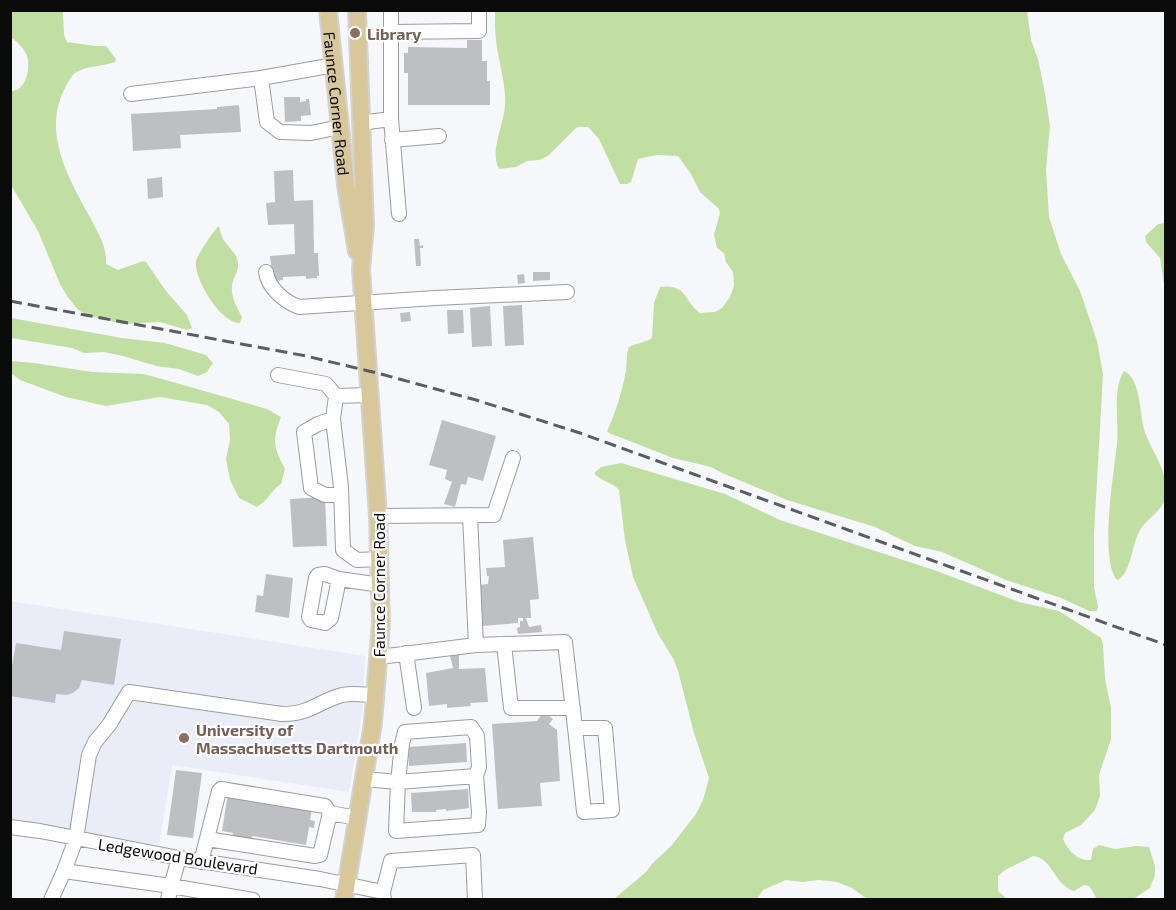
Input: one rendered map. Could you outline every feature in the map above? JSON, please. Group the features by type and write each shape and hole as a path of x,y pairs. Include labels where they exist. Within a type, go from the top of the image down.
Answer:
{"main road":[{"name":"Faunce Corner Road","path":"328,10 352,227 361,269 381,585 376,696 345,892"},
{"name":"Faunce Corner Road","path":"357,10 365,226 361,269"},
{"path":"340,127 360,123"}],"street":[{"path":"391,10 391,119 399,214"},
{"path":"391,32 479,31 479,10"},
{"path":"131,94 261,78 334,65"},
{"path":"261,78 267,122 280,132 311,133 340,127"},
{"path":"360,123 391,119"},
{"path":"392,140 439,136"},
{"path":"266,272 269,284 296,306 567,292"},
{"path":"278,375 326,384 336,396 333,419 341,495 343,550 357,560 380,558"},
{"path":"336,396 369,394"},
{"path":"333,419 304,432 311,489 325,495 341,495"},
{"path":"378,516 494,515 513,458"},
{"path":"470,515 476,645"},
{"path":"339,579 381,585"},
{"path":"379,657 476,645 565,642 584,812 612,810 605,728 575,728"},
{"path":"504,644 511,708 573,708"},
{"path":"406,653 414,708"},
{"path":"51,900 76,838 89,755 95,742 109,725 129,692 290,714 305,712 341,696 357,694 376,696"},
{"path":"471,727 477,736 478,825 396,831 398,782 405,732 471,727"},
{"path":"364,779 398,782 476,776"},
{"path":"201,862 221,789 325,806 330,813 357,818"},
{"path":"207,839 320,855 330,813"},
{"name":"Ledgewood Boulevard","path":"10,827 201,862 345,892 384,896"},
{"path":"384,896 391,861 473,855 475,900"},
{"path":"169,893 179,858"},
{"path":"64,871 169,893 253,900"}],"shaded area":[{"name":"University of Massachusetts Dartmouth","path":"10,601 365,656 362,712 349,792 172,765 159,845 11,822"}],"green space":[{"path":"10,11 63,11 64,35 67,42 106,46 116,59 110,64 80,70 66,85 56,115 58,146 68,176 101,240 106,264 118,270 146,262 166,291 187,315 192,328 187,330 160,322 123,324 89,316 78,310 60,284 38,231 11,185 11,91 24,83 28,61 26,53 11,37"},
{"path":"495,11 1027,11 1050,126 1046,169 1049,217 1061,254 1080,291 1089,317 1097,341 1103,374 1094,534 1094,587 1097,611 1089,611 1061,598 1006,580 942,552 915,546 875,527 787,500 711,467 673,458 609,433 607,431 616,409 626,371 629,347 652,338 654,303 660,287 675,287 680,290 700,313 715,312 722,308 730,297 734,286 733,272 726,262 724,253 717,248 714,235 719,209 700,192 678,156 657,155 638,159 631,182 620,184 599,139 588,127 577,127 548,156 539,160 527,161 516,167 499,169 496,162 496,146 505,98 496,43"},
{"path":"1166,223 1165,291 1160,258 1146,242 1145,236 1158,224"},
{"path":"219,226 223,239 234,253 238,263 232,291 242,317 240,323 225,316 217,308 204,288 196,269 199,254"},
{"path":"11,318 122,338 165,343 206,355 213,363 207,372 198,376 179,369 156,366 104,352 84,353 72,348 11,338"},
{"path":"11,361 92,372 143,374 267,409 281,417 275,443 285,469 281,484 257,507 239,498 230,480 226,459 230,440 229,424 219,412 207,405 160,397 106,406 66,397 20,380 11,373"},
{"path":"1124,371 1130,375 1137,390 1146,435 1165,478 1166,495 1162,506 1139,532 1125,573 1117,580 1109,554 1108,535 1117,443 1117,396 1120,378"},
{"path":"621,463 725,494 780,520 934,570 1019,602 1059,611 1101,638 1105,679 1111,708 1111,739 1099,775 1100,796 1095,810 1081,825 1065,833 1063,839 1074,854 1086,860 1091,860 1093,849 1099,845 1115,849 1149,847 1155,866 1155,875 1150,888 1133,899 1097,899 1089,886 1084,885 1074,891 1067,888 1045,861 1033,856 998,876 998,891 1007,899 867,899 852,888 837,882 786,880 763,890 757,899 614,899 647,871 671,846 696,814 703,800 709,778 674,660 658,634 633,577 625,540 619,490 594,473 601,467"}],"building":[{"path":"467,40 482,40 482,61 487,61 487,81 490,81 490,105 408,105 408,73 404,73 404,53 408,53 408,47 467,48"},
{"path":"284,97 300,97 300,102 309,99 311,115 301,116 301,121 285,122"},
{"path":"239,105 241,132 180,135 181,148 133,151 131,114 217,109 217,107"},
{"path":"293,170 294,201 313,200 314,253 318,253 319,276 306,279 306,276 283,277 283,280 273,281 270,256 295,254 294,224 268,225 266,203 275,202 274,171"},
{"path":"162,177 163,197 148,199 147,179"},
{"path":"414,239 419,239 420,246 423,245 423,248 420,248 421,266 416,266"},
{"path":"533,272 550,272 550,280 533,281"},
{"path":"524,274 525,283 518,284 517,275"},
{"path":"522,305 524,345 505,346 503,306"},
{"path":"490,306 492,346 472,347 470,308"},
{"path":"447,310 463,310 464,333 448,334"},
{"path":"410,312 411,321 401,322 400,313"},
{"path":"442,420 496,436 483,481 468,477 466,485 461,484 455,507 444,504 452,482 445,479 447,470 429,465"},
{"path":"325,497 327,546 293,547 290,499"},
{"path":"533,537 539,599 530,600 531,618 526,618 529,627 541,625 542,632 518,634 517,628 520,627 520,621 523,621 523,618 518,618 518,623 482,626 479,585 488,584 489,576 487,576 486,568 505,567 503,540"},
{"path":"266,574 293,578 289,618 255,612 257,595 263,596"},
{"path":"64,631 121,639 114,685 82,680 79,688 73,693 56,694 55,703 10,696 10,677 16,643 61,650"},
{"path":"459,655 459,669 485,668 488,702 447,708 447,704 429,706 426,673 453,668 450,656"},
{"path":"544,712 553,719 549,724 557,730 560,781 540,783 542,806 498,809 492,724 537,721"},
{"path":"466,743 467,762 409,766 408,747"},
{"path":"176,770 202,773 193,838 167,835"},
{"path":"468,789 469,808 412,812 411,793"},
{"path":"228,793 312,808 310,820 315,821 314,828 309,827 306,845 252,836 251,843 232,840 233,833 222,831"}],"railway":[{"path":"10,301 306,356 476,400 580,433 1166,645"}],"place":[{"name":"Library","path":"355,33"},
{"name":"University of Massachusetts Dartmouth","path":"184,738"}]}
